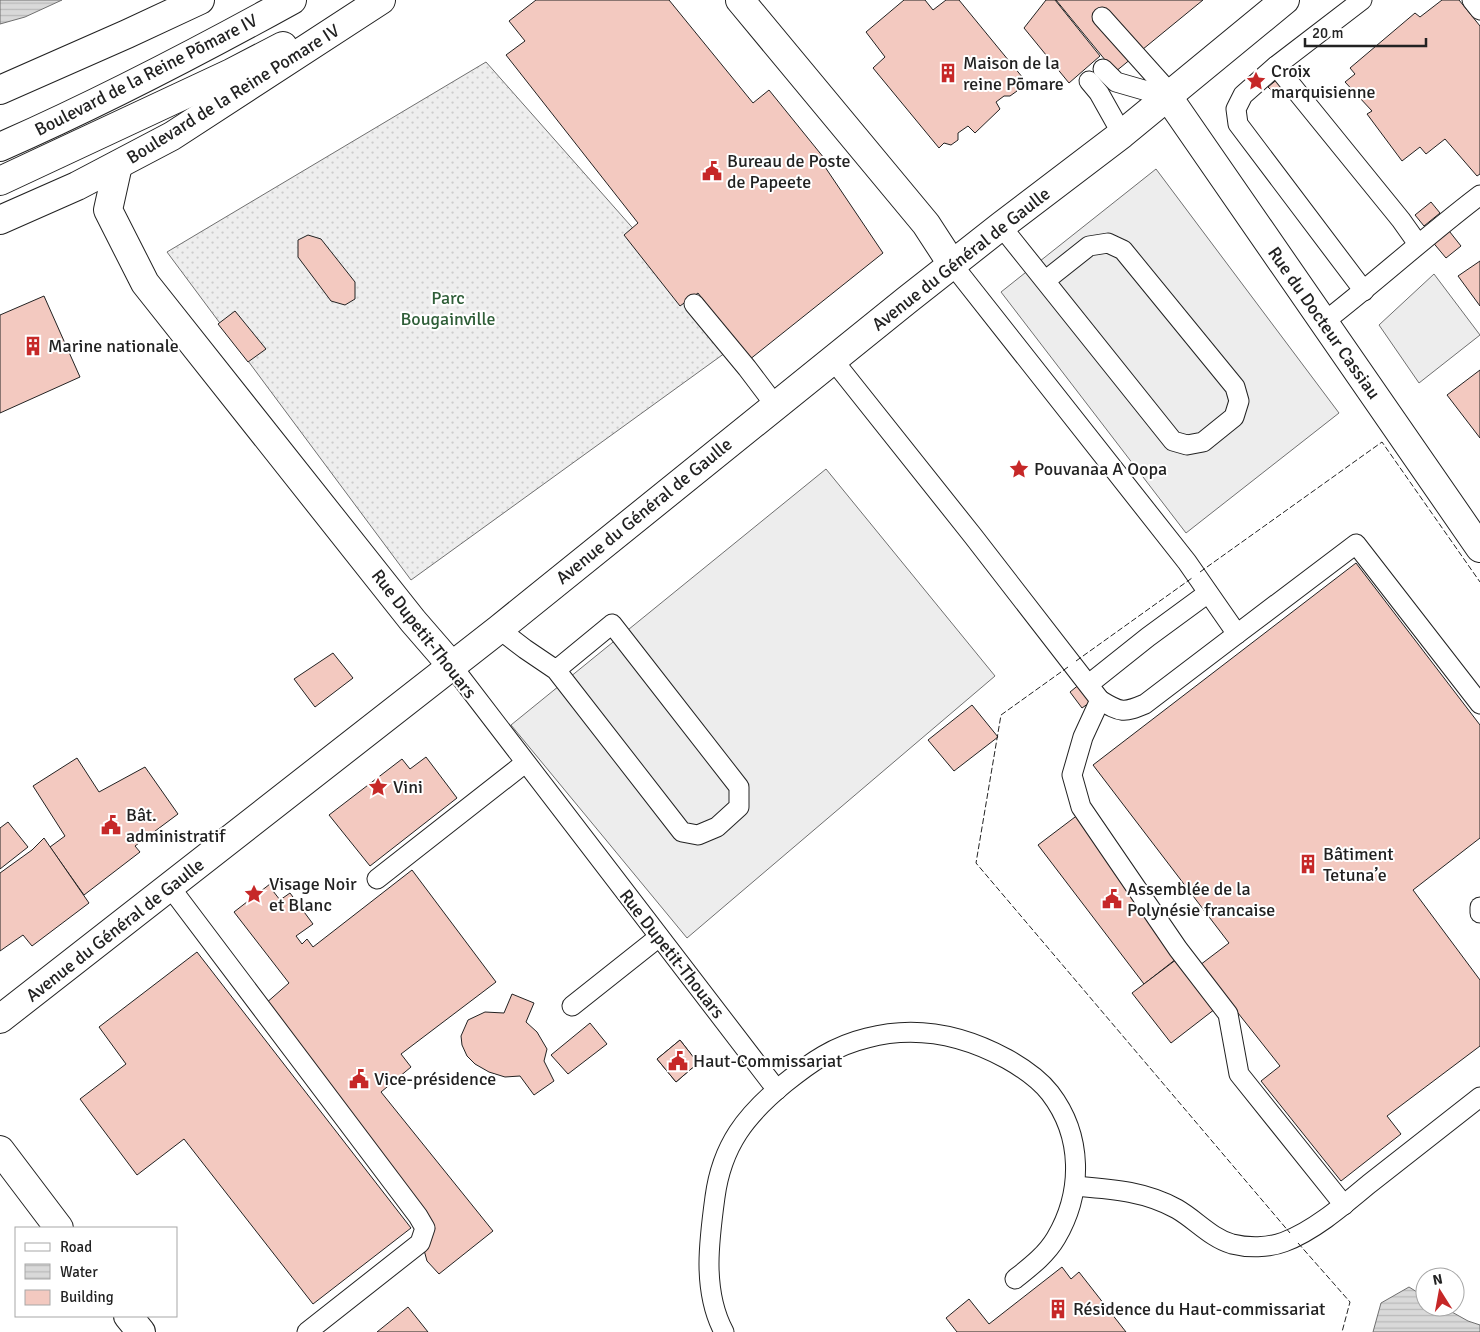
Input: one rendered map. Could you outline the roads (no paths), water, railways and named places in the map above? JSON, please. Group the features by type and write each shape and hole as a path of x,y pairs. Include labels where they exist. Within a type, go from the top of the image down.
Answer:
{"main road":[{"path":"0,90 200,0"},
{"name":"Boulevard de la Reine Pōmare IV","path":"0,147 67,117 190,56 292,0"},
{"name":"Boulevard de la Reine Pōmare IV","path":"0,181 231,72 370,0"},
{"name":"Boulevard de la Reine Pomare IV","path":"0,220 76,186 172,136 381,0"},
{"path":"740,0 926,224 952,264"},
{"name":"Avenue du Général de Gaulle","path":"0,1019 499,629 952,264 1122,134 1285,0"},
{"name":"Rue du Docteur Cassiau","path":"1169,96 1480,548"},
{"name":"Rue Dupetit-Thouars","path":"118,165 108,210 145,283 413,621 452,666"},
{"path":"0,1150 58,1227"},
{"path":"129,1317 141,1332"}],"lane":[{"path":"1362,0 1276,66 1243,95 1236,109 1238,124 1364,291"},
{"path":"1472,0 1480,10"},
{"path":"1102,17 1169,96"},
{"path":"1276,66 1401,220 1418,244"},
{"path":"1122,134 1100,93 1096,75 1169,96"},
{"path":"1324,322 1480,195"},
{"path":"1001,226 1173,441 1188,445 1203,442 1234,417 1239,401 1235,387 1124,250 1108,243 1089,246 1046,280"},
{"path":"952,264 1187,562 1237,634"},
{"path":"694,304 775,405"},
{"path":"833,360 1100,700 1113,708 1128,711 1145,704 1356,544 1480,704"},
{"path":"1089,684 1208,593"},
{"path":"499,629 556,670 682,832 698,835 717,827 739,807 739,787 612,624 556,670"},
{"name":"Rue Dupetit-Thouars","path":"452,666 777,1090"},
{"path":"1100,700 1083,737 1072,775 1081,807 1178,949 1228,1014 1239,1074 1344,1205"},
{"path":"377,879 525,763"},
{"path":"170,888 418,1216 425,1228 420,1243 307,1332"},
{"path":"1480,907 1480,913"},
{"path":"572,1006 659,938"},
{"path":"724,1332 711,1294 710,1247 716,1185 733,1140 754,1110 823,1054 845,1044 890,1033 918,1032 940,1034 991,1050 1021,1067 1035,1078 1050,1093 1062,1113 1071,1136 1076,1169 1069,1212 1055,1239 1042,1256 1015,1279"},
{"path":"1074,1186 1131,1191 1150,1196 1178,1210 1217,1237 1232,1244 1268,1246 1284,1242 1344,1205 1480,1097"}],"water":[{"path":"0,0 62,0 25,17 0,24"},
{"path":"1409,1287 1415,1291 1415,1317 1461,1317 1480,1325 1480,1332 1373,1332 1381,1303"}],"place":[{"name":"Maison de la reine Pōmare","path":"948,73"},
{"name":"Croix marquisienne","path":"1256,81"},
{"name":"Bureau de Poste de Papeete","path":"712,171"},
{"name":"Marine nationale","path":"33,346"},
{"name":"Pouvanaa A Oopa","path":"1019,469"},
{"name":"Vini","path":"378,787"},
{"name":"Bât. administratif","path":"111,825"},
{"name":"Bâtiment Tetuna’e","path":"1308,864"},
{"name":"Visage Noir et Blanc","path":"254,894"},
{"name":"Assemblée de la Polynésie francaise","path":"1112,899"},
{"name":"Haut-Commissariat","path":"678,1061"},
{"name":"Vice-présidence","path":"359,1079"},
{"name":"Résidence du Haut-commissariat","path":"1058,1309"}],"park label":[{"name":"Parc Bougainville","path":"448,308"}]}
